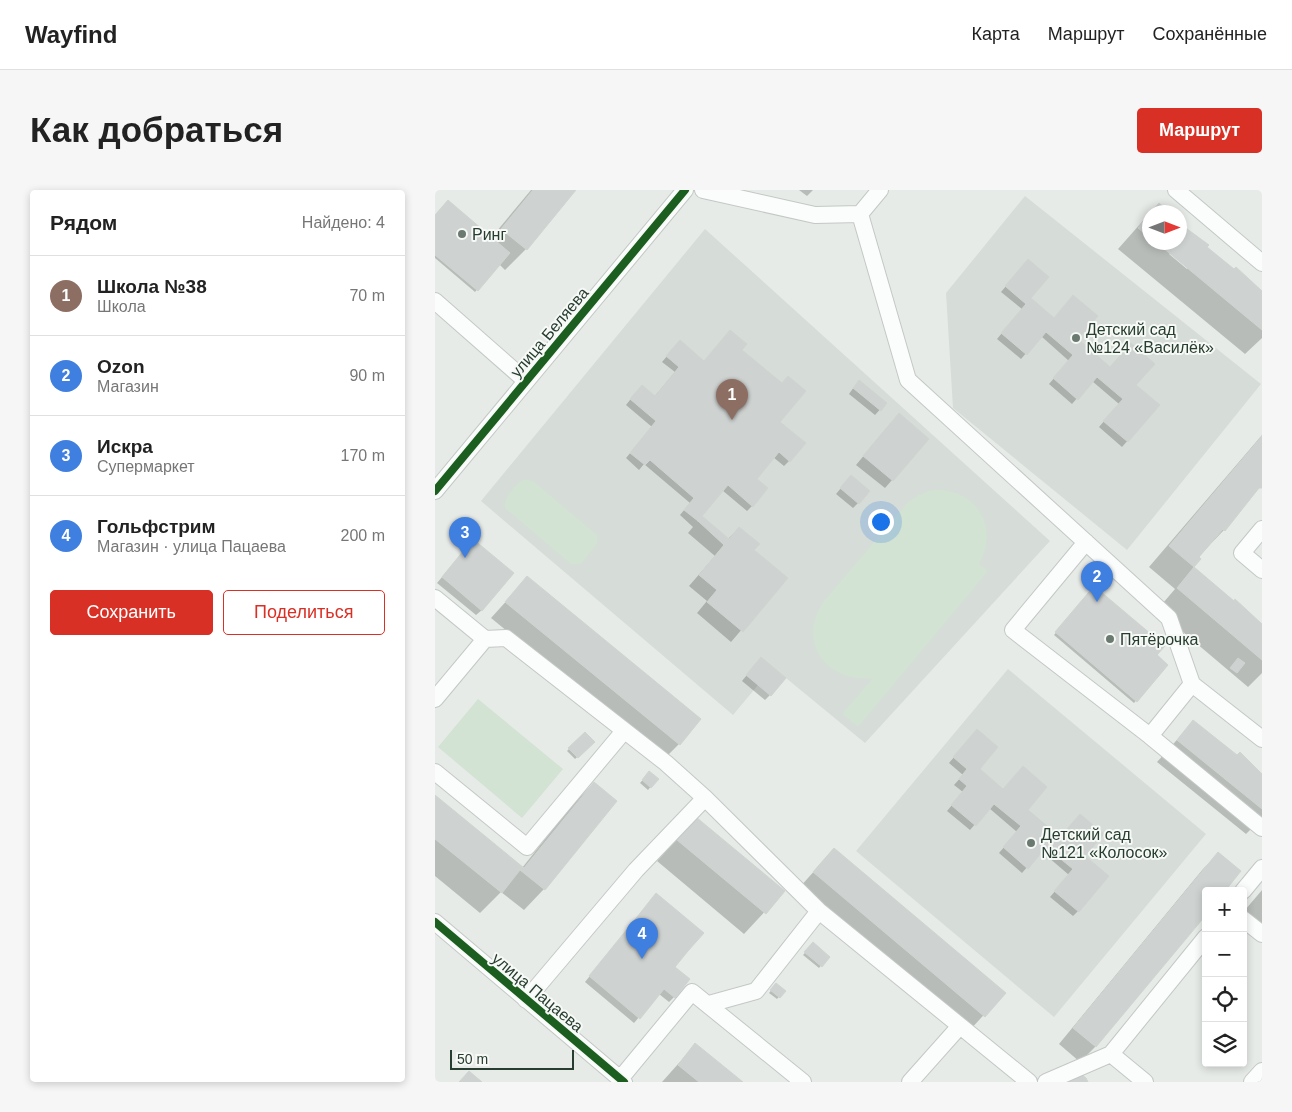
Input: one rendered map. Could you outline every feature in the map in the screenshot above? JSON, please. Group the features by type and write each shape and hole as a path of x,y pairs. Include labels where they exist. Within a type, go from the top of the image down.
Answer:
{"street":[{"name":"улица Беляева","path":"435,491 685,190"},
{"path":"703,190 815,215 860,214 880,190"},
{"path":"1176,190 1262,263"},
{"path":"860,214 908,380 1169,618 1192,684 1262,739"},
{"path":"435,302 526,381"},
{"path":"1262,529 1242,553 1262,570"},
{"path":"1086,542 1013,630 1150,736 1262,828"},
{"path":"435,598 485,639 506,638 666,763 705,798 819,911 959,1028 1029,1082"},
{"path":"435,699 485,639"},
{"path":"1150,736 1192,684"},
{"path":"435,772 527,847 624,731"},
{"path":"526,1000 636,870 705,798"},
{"path":"1246,887 1262,868"},
{"path":"709,1004 756,991 819,911"},
{"name":"улица Пацаева","path":"435,922 622,1080"},
{"path":"1247,922 1262,934"},
{"path":"1046,1082 1111,1054 1202,942"},
{"path":"622,1080 691,992 709,1004 803,1082"},
{"path":"910,1082 959,1028"},
{"path":"1111,1054 1145,1082"},
{"path":"1252,1082 1262,1070"}],"shaded area":[{"name":"Детский сад №124 «Василёк»","path":"1025,196 1261,384 1127,550 953,408 946,293"},
{"path":"705,229 1050,541 865,743 786,678 771,696 758,685 733,715 481,501"},
{"name":"Детский сад №121 «Колосок»","path":"1008,669 1206,834 1054,1017 856,851"}],"green space":[{"path":"526,479 534,482 597,535 597,544 581,564 571,564 505,508 506,500 511,491 518,483"},
{"path":"932,490 947,491 960,495 971,502 979,512 985,523 987,536 985,550 979,564 988,571 858,727 842,714 873,678 856,678 841,674 829,667 820,656 815,644 813,630 817,615 825,600 908,502"},
{"path":"478,699 563,769 522,818 438,747"}],"building":[{"path":"533,190 576,190 527,250 501,229"},
{"name":"Ринг","path":"448,200 510,253 478,291 435,255 435,215"},
{"path":"1142,223 1142,231 1138,228"},
{"path":"1187,229 1209,245 1207,247 1234,269 1236,267 1262,291 1262,330 1166,250 1187,250"},
{"path":"1028,259 1049,277 1031,298 1054,318 1073,295 1098,316 1078,339 1110,367 1131,343 1155,364 1136,385 1160,405 1128,442 1103,421 1123,399 1097,377 1078,400 1053,378 1073,355 1046,332 1027,355 1001,333 1026,304 1005,286"},
{"path":"730,330 747,344 742,350 782,383 788,376 806,391 780,422 806,443 790,462 779,452 757,479 768,488 753,507 728,485 698,521 684,510 694,498 650,460 645,465 630,453 656,421 630,399 642,385 655,396 679,367 666,356 680,340 704,361"},
{"path":"859,380 887,403 881,411 853,388"},
{"path":"899,413 929,439 893,481 863,456"},
{"path":"1262,436 1262,488 1259,488 1225,531 1223,529 1199,557 1201,559 1194,567 1169,546"},
{"path":"851,475 870,491 859,504 840,488"},
{"path":"702,516 729,539 739,527 760,544 754,550 788,578 743,632 707,602 717,590 699,575 724,545 698,521"},
{"path":"473,539 514,573 482,611 442,577"},
{"path":"1194,567 1234,601 1235,599 1262,624 1262,660 1177,588"},
{"path":"527,576 701,719 680,745 505,602"},
{"name":"Пятёрочка","path":"1094,586 1165,646 1157,655 1168,665 1137,702 1055,632"},
{"path":"761,657 786,678 771,696 746,675"},
{"path":"1238,658 1245,663 1237,673 1230,668"},
{"path":"1193,720 1237,755 1240,752 1262,774 1262,809 1177,740"},
{"path":"977,729 998,747 980,769 1003,789 1023,766 1047,787 1028,810 1060,837 1080,814 1104,834 1085,856 1109,876 1079,912 1054,891 1073,869 1046,847 1028,869 1003,847 1021,826 994,804 976,826 951,805 967,786 959,779 967,769 953,757"},
{"path":"585,732 595,742 578,758 568,748"},
{"path":"649,771 659,779 651,788 642,780"},
{"path":"594,782 617,801 545,890 520,870 502,893 435,839 435,795 524,868"},
{"path":"696,817 785,891 766,914 677,840"},
{"path":"834,848 1006,993 985,1017 813,872"},
{"path":"1218,852 1241,871 1228,887 1202,887 1202,920 1096,1047 1073,1028"},
{"path":"656,893 704,933 688,951 641,912"},
{"path":"641,912 688,951 675,967 690,979 675,998 664,989 640,1019 589,976"},
{"path":"813,942 830,957 822,967 804,952"},
{"path":"776,983 786,991 780,998 770,990"},
{"path":"695,1043 743,1082 699,1082 678,1065"},
{"path":"469,1071 482,1082 459,1082"},
{"path":"1077,1071 1086,1078 1088,1082 1067,1082"}],"cycle path":[{"path":"435,491 685,190"},
{"path":"435,922 624,1082"}],"place":[{"name":"Ринг","path":"462,234"},
{"name":"Детский сад №124 «Василёк»","path":"1076,338"},
{"name":"Школа №38","path":"732,420"},
{"name":"Искра","path":"465,558"},
{"name":"Ozon","path":"1097,602"},
{"name":"Пятёрочка","path":"1110,639"},
{"name":"Детский сад №121 «Колосок»","path":"1031,843"},
{"name":"Гольфстрим","path":"642,959"}]}
